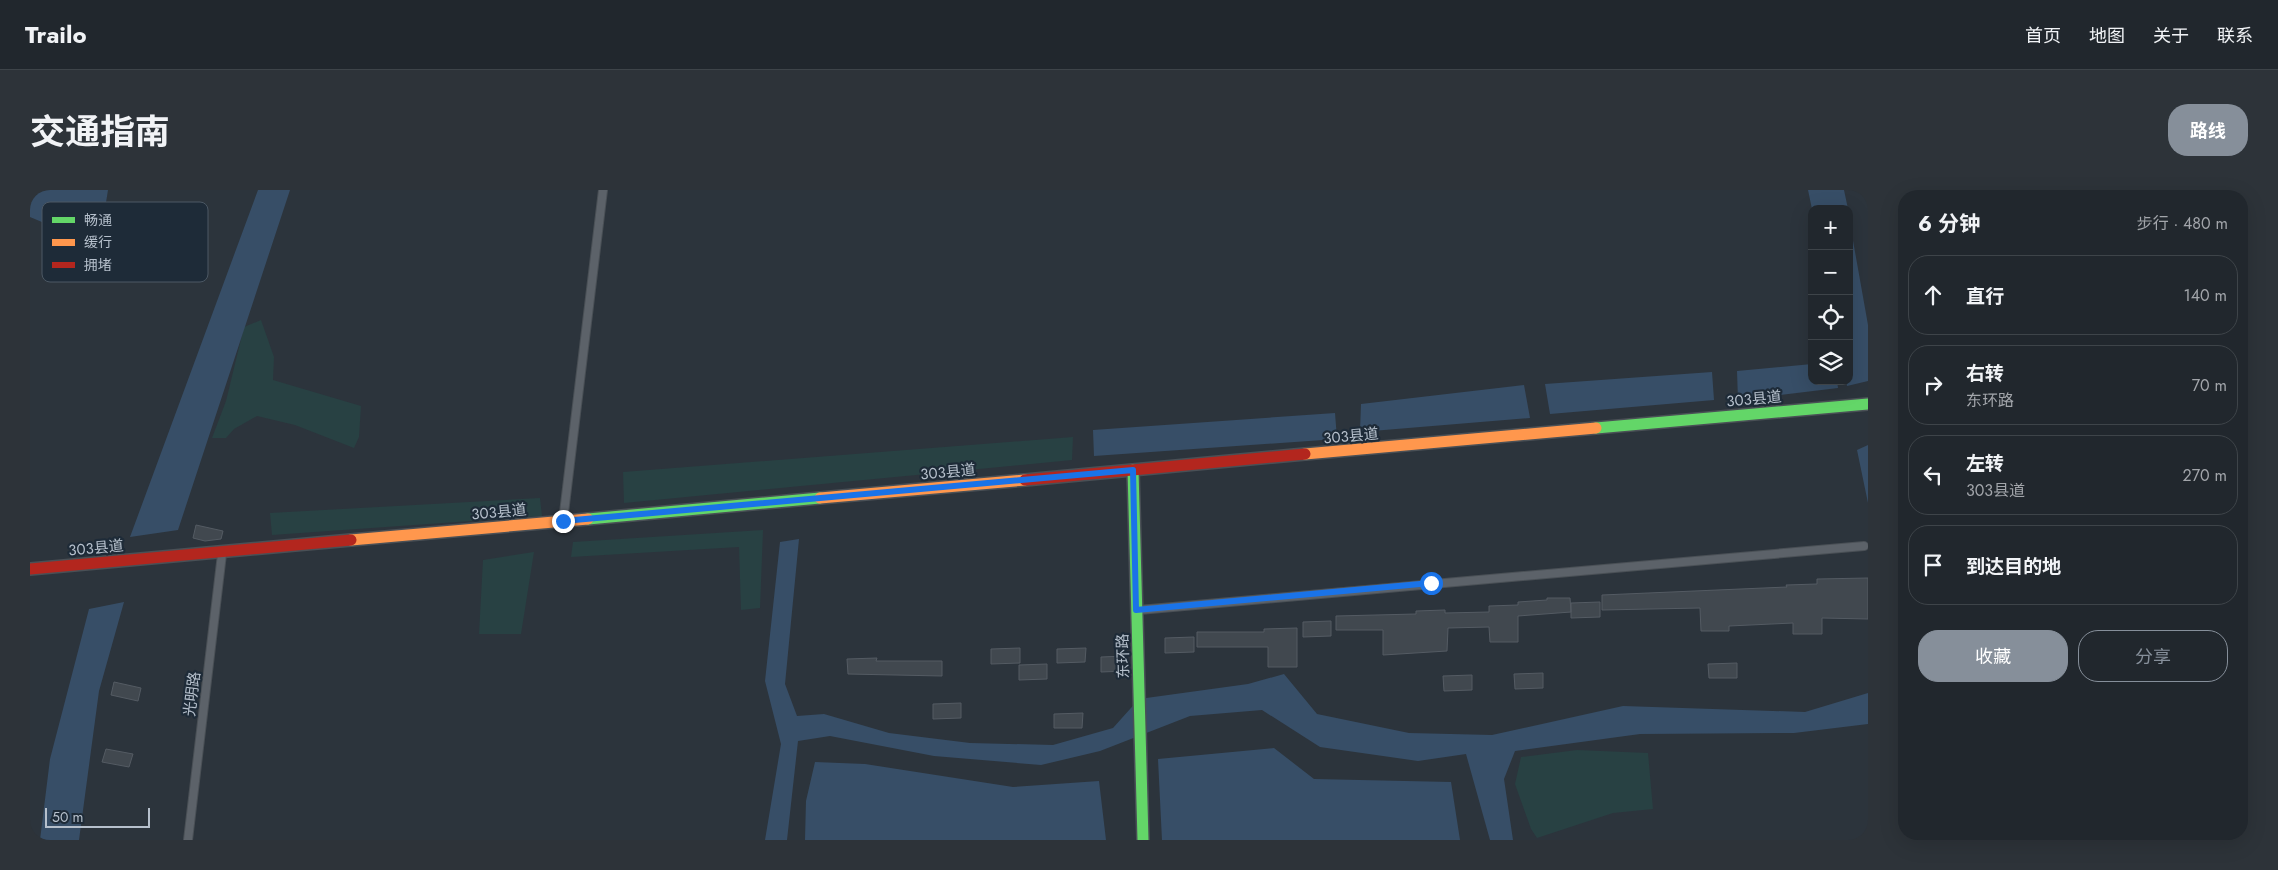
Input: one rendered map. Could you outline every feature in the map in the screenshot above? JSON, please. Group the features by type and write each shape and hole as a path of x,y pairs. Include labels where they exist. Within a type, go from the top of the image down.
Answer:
{"main road":[{"name":"303县道","path":"30,569 1868,404"},
{"name":"东环路","path":"1133,470 1143,840"}],"lane":[{"path":"563,521 603,190"},
{"path":"1136,610 1864,546"},
{"name":"光明路","path":"188,840 222,552"}],"green space":[{"path":"261,320 274,357 273,380 361,406 359,437 354,448 295,425 257,416 234,429 226,438 212,438 226,401 244,327"},
{"path":"1073,437 1072,460 624,503 623,472"},
{"path":"540,498 542,516 272,535 270,513"},
{"path":"763,530 760,608 741,610 739,547 571,557 573,542"},
{"path":"534,552 521,634 479,634 483,560"},
{"path":"1577,750 1648,753 1653,809 1613,813 1537,838 1531,829 1515,784 1521,757"}],"water":[{"path":"30,190 108,190 106,202 42,202 42,222 30,217"},
{"path":"258,190 290,190 178,530 130,537"},
{"path":"1808,190 1844,190 1847,205 1811,205"},
{"path":"1853,241 1868,325 1868,381 1853,385"},
{"path":"1808,364 1808,385 1838,385 1838,388 1738,400 1737,371"},
{"path":"1712,372 1714,400 1550,414 1545,384"},
{"path":"1524,385 1530,418 1360,432 1361,404"},
{"path":"1335,413 1337,439 1094,456 1093,430"},
{"path":"1868,445 1868,503 1857,450"},
{"path":"799,539 785,684 797,716 824,714 889,733 970,743 1053,745 1113,728 1139,699 1248,684 1284,674 1317,714 1409,733 1492,735 1623,706 1805,712 1868,693 1868,724 1794,733 1640,734 1515,751 1504,779 1513,840 1490,840 1466,754 1418,761 1320,747 1262,710 1190,716 1100,751 1041,765 934,756 830,736 798,741 787,840 765,840 781,744 765,681 780,542"},
{"path":"124,602 99,691 79,840 40,840 50,759 89,609"},
{"path":"1274,748 1314,779 1451,782 1460,840 1162,840 1158,759"},
{"path":"815,762 865,764 1013,787 1099,781 1106,840 805,840 806,801"}],"building":[{"path":"196,525 223,531 221,539 205,541 193,538"},
{"path":"1868,578 1868,619 1822,618 1822,634 1793,634 1793,623 1729,626 1729,631 1701,631 1700,608 1602,610 1602,595 1787,587 1786,585 1817,584 1817,579"},
{"path":"1547,598 1570,598 1571,612 1518,616 1518,642 1490,642 1489,627 1448,628 1447,651 1383,655 1383,630 1336,630 1336,616 1416,614 1416,611 1445,610 1445,613 1489,612 1489,606 1518,605 1518,602 1547,600"},
{"path":"1600,602 1600,617 1571,618 1571,603"},
{"path":"1331,621 1331,636 1303,637 1303,622"},
{"path":"1297,628 1297,667 1268,667 1268,647 1197,647 1197,632 1264,632 1264,629"},
{"path":"1194,637 1194,652 1165,653 1165,638"},
{"path":"1020,648 1020,663 991,664 991,649"},
{"path":"1086,648 1085,662 1057,663 1057,649"},
{"path":"1126,656 1126,671 1101,672 1101,657"},
{"path":"877,658 876,661 942,661 942,676 848,674 847,659"},
{"path":"1737,663 1737,678 1709,678 1708,664"},
{"path":"1047,664 1047,679 1019,680 1019,665"},
{"path":"1543,673 1543,688 1515,689 1514,674"},
{"path":"1472,675 1472,690 1444,691 1443,676"},
{"path":"114,682 141,688 138,701 111,695"},
{"path":"961,703 961,718 933,719 933,704"},
{"path":"1083,713 1082,728 1054,728 1054,714"},
{"path":"106,749 133,754 129,767 102,762"}],"traffic: fast":[{"path":"1596,428 1868,404"},
{"path":"1133,470 1143,840"},
{"path":"588,519 820,498"}],"traffic: slow":[{"path":"1305,454 1596,428"},
{"path":"820,498 1025,480"},
{"path":"351,540 588,519"}],"traffic: jam":[{"path":"1025,480 1305,454"},
{"path":"30,569 351,540"}],"route":[{"path":"563,521 1133,470 1136,610 1431,583"}]}
